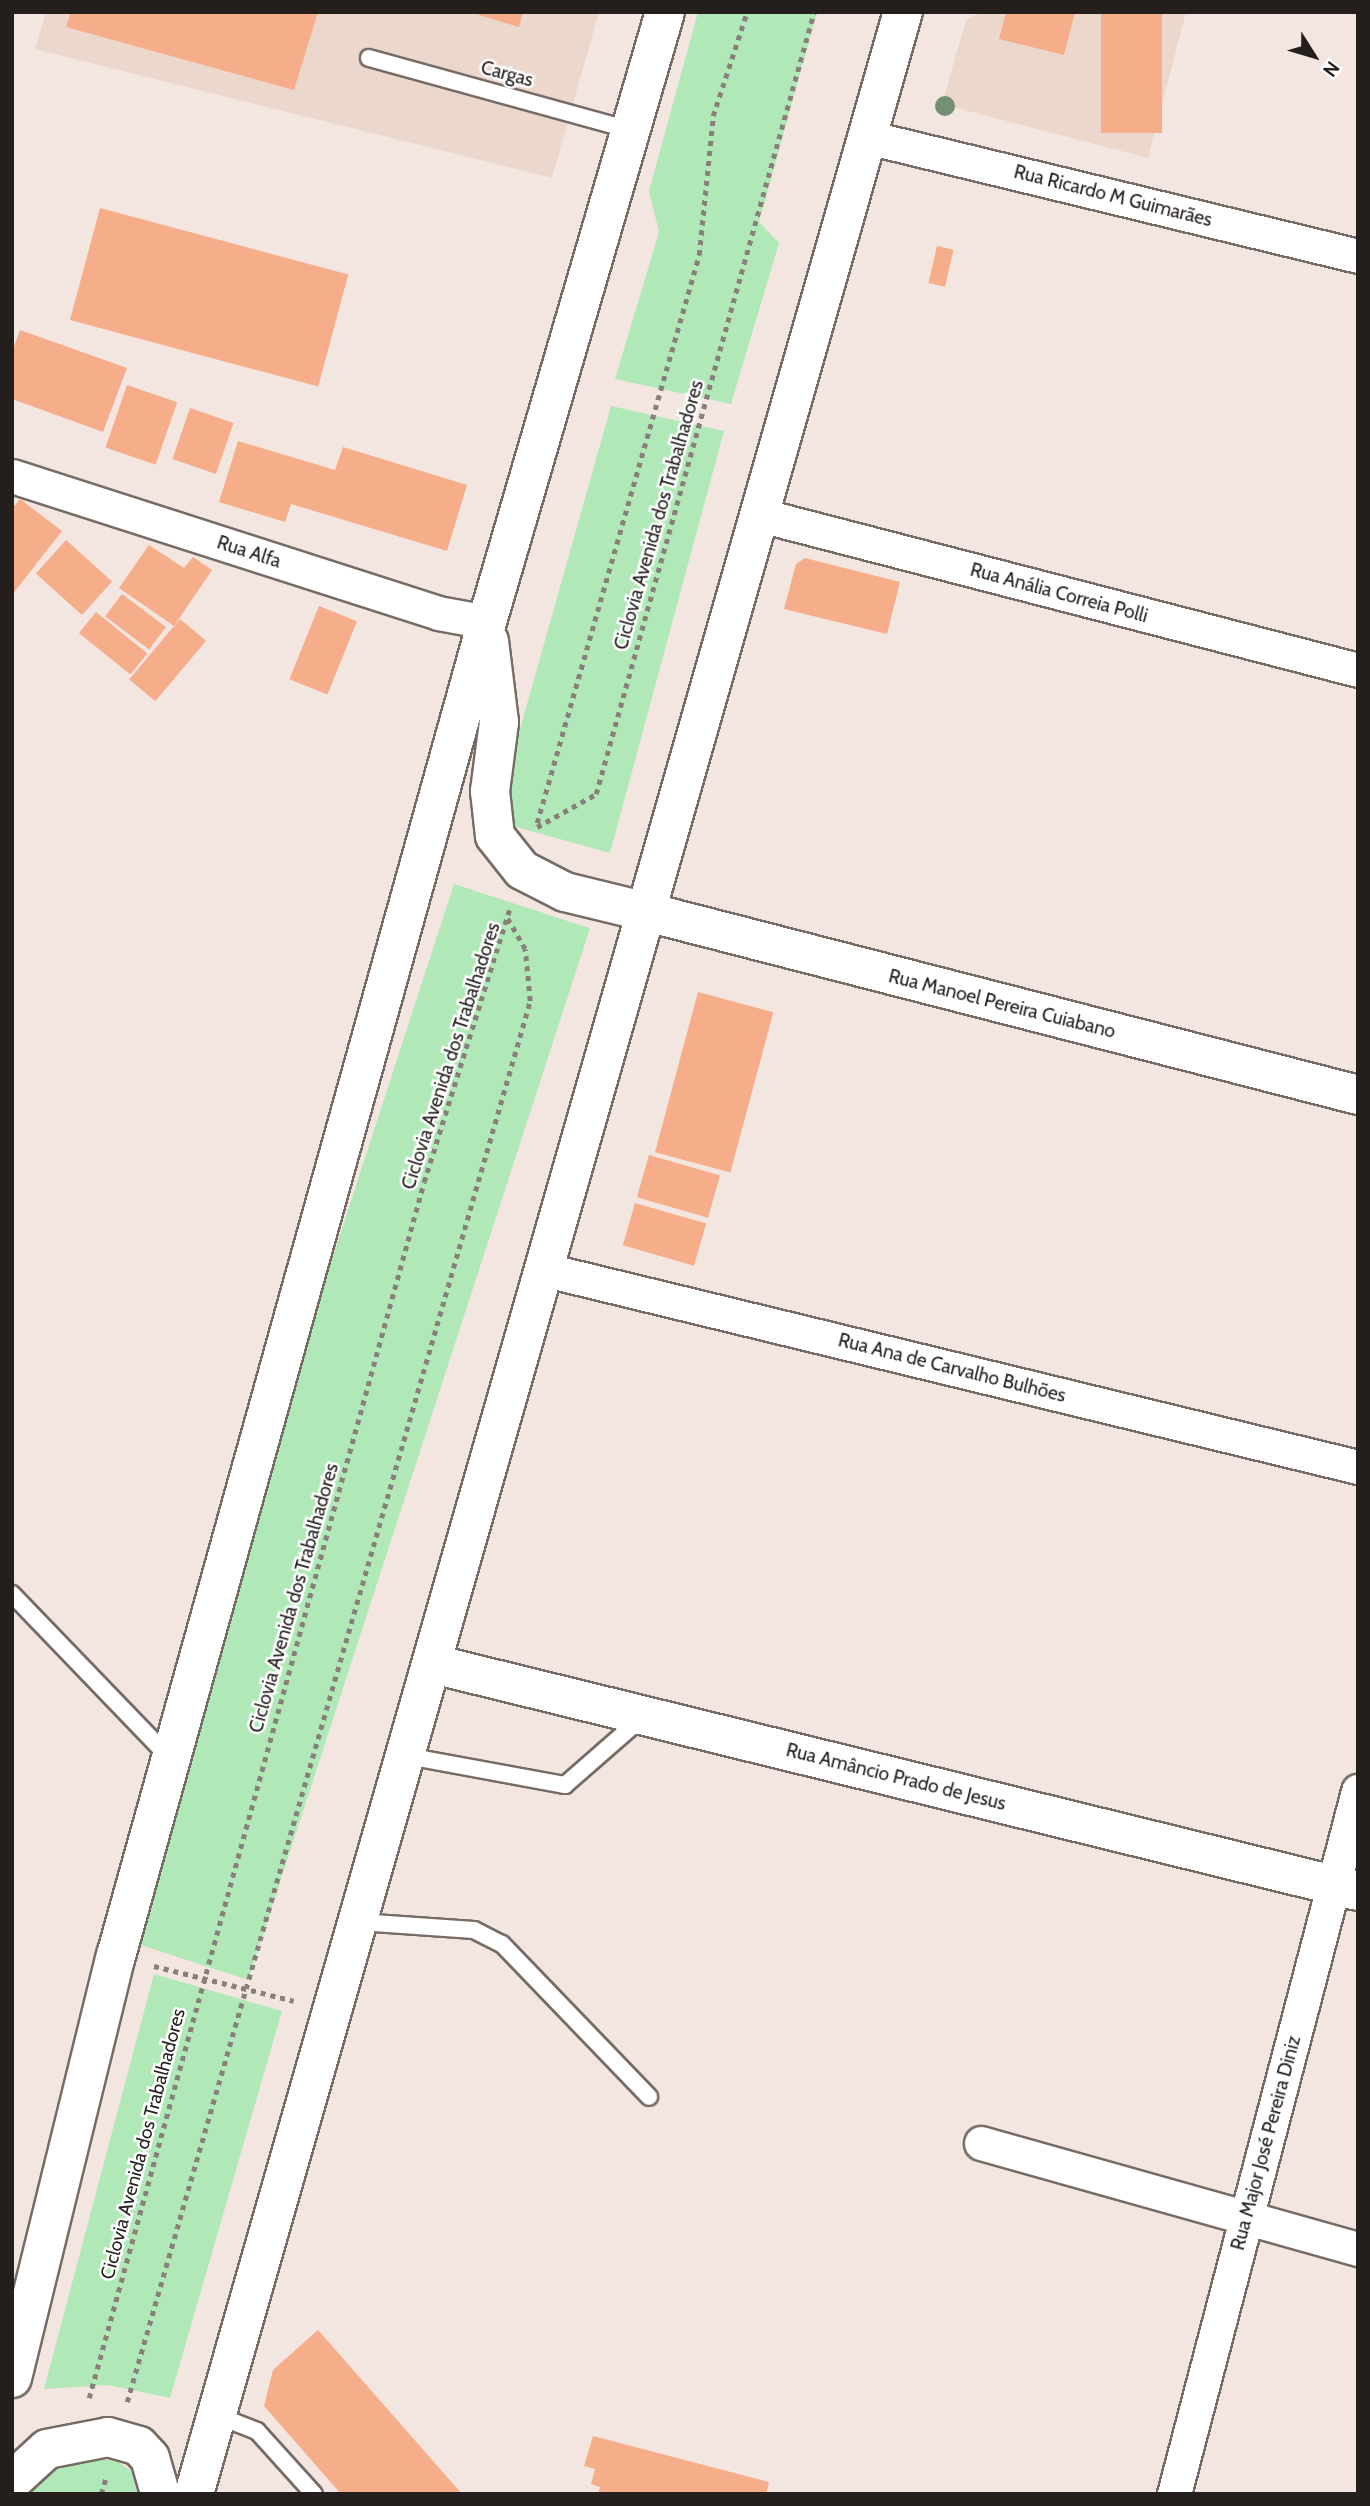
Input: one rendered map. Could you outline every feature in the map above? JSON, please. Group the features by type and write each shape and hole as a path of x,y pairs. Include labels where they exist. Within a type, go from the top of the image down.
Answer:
{"main road":[{"path":"12,2378 116,1956 487,622 633,130 665,12"},
{"path":"194,2494 546,1270 903,12"},
{"name":"Rua Manoel Pereira Cuiabano","path":"487,622 499,722 490,791 495,836 522,870 565,892 1358,1095"},
{"name":"Rua Amâncio Prado de Jesus","path":"433,1664 1345,1888"},
{"path":"12,2481 47,2449 77,2441 117,2438 150,2458 160,2494"}],"street":[{"name":"Rua Ricardo M Guimarães","path":"867,137 1358,256"},
{"name":"Rua Alfa","path":"12,476 438,613 487,622"},
{"name":"Rua Anália Correia Polli","path":"760,515 1358,670"},
{"name":"Rua Ana de Carvalho Bulhões","path":"546,1270 1358,1467"},
{"name":"Rua Major José Pereira Diniz","path":"1174,2494 1247,2218 1345,1888 1358,1791"},
{"path":"981,2143 1358,2249"}],"lane":[{"name":"Cargas","path":"369,58 633,130"},
{"path":"12,1594 171,1759"},
{"path":"407,1756 565,1785 645,1715"},
{"path":"359,1922 474,1930 502,1944 649,2097"},
{"path":"216,2415 257,2431 314,2494"}],"path":[{"name":"Ciclovia Avenida dos Trabalhadores","path":"747,12 713,116 699,254 536,827 596,794 814,12"},
{"name":"Ciclovia Avenida dos Trabalhadores","path":"77,2441 424,1182 507,918 525,949 530,1001 101,2494"},
{"path":"116,1956 333,2010"}],"shaded area":[{"path":"46,12 599,12 552,178 35,49"},
{"path":"981,12 1186,12 1148,158 953,107 944,97 966,20"}],"green space":[{"path":"698,12 817,12 759,222 779,243 731,404 615,379 659,232 649,191"},
{"path":"611,406 724,431 610,853 513,826 504,786"},
{"path":"454,884 590,928 248,1980 112,1936"},
{"path":"154,1974 282,2011 170,2398 108,2385 44,2389"},
{"path":"89,2456 118,2462 140,2477 143,2494 21,2494 52,2471"}],"building":[{"path":"71,12 318,12 294,90 66,27"},
{"path":"469,12 523,12 519,27"},
{"path":"1006,12 1075,12 1064,55 999,39"},
{"path":"1101,12 1162,12 1162,133 1101,133"},
{"path":"100,208 348,275 318,387 70,320"},
{"path":"937,246 954,250 945,287 928,283"},
{"path":"20,330 127,368 103,432 12,399 12,352"},
{"path":"127,385 177,402 156,465 106,447"},
{"path":"190,408 233,423 216,474 172,459"},
{"path":"238,441 335,470 343,447 467,485 447,551 291,504 285,522 219,502"},
{"path":"20,499 62,531 12,595 12,509"},
{"path":"66,540 112,581 82,615 36,573"},
{"path":"149,545 184,568 193,557 212,570 174,626 119,588"},
{"path":"805,558 900,582 887,634 784,609 796,564"},
{"path":"122,594 166,627 149,649 105,616"},
{"path":"319,606 357,621 327,695 289,679"},
{"path":"96,612 147,654 130,675 79,633"},
{"path":"180,619 206,641 155,701 129,680"},
{"path":"698,992 773,1012 730,1173 655,1152"},
{"path":"649,1155 720,1175 708,1218 637,1197"},
{"path":"635,1203 706,1223 694,1266 623,1245"},
{"path":"318,2330 462,2494 341,2494 264,2406 273,2370"},
{"path":"593,2436 769,2482 766,2494 598,2494 600,2487 591,2484 595,2469 584,2466"}]}
